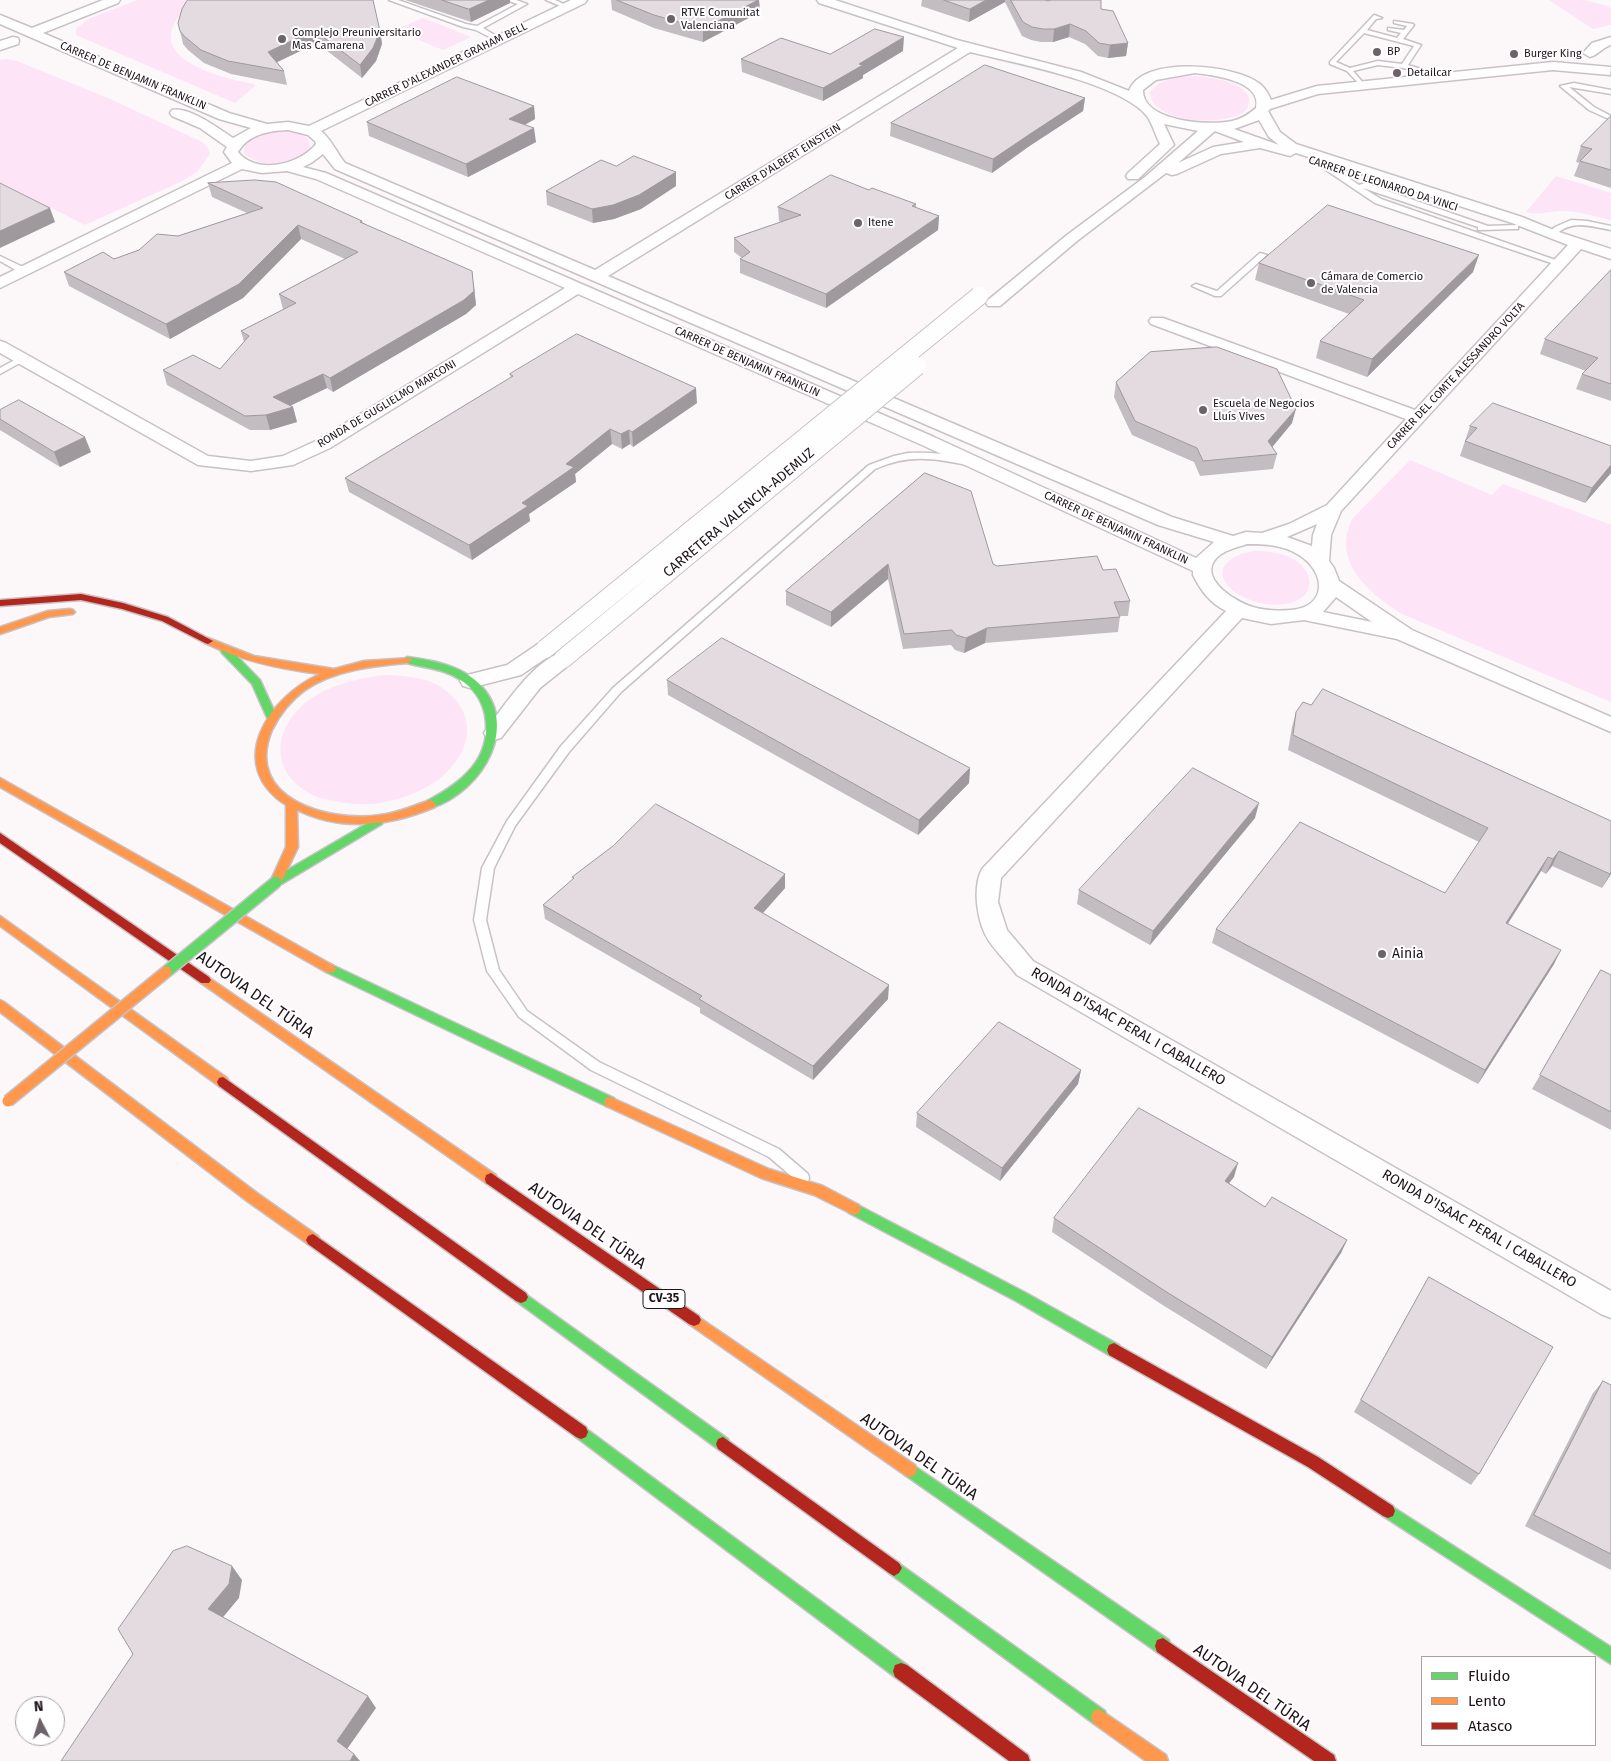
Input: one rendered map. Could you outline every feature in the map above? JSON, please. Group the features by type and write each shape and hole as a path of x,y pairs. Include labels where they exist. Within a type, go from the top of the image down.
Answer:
{"main road":[{"path":"0,603 81,597 123,606 165,619 226,651 280,666 332,672"},
{"path":"0,631 48,614 123,606"},
{"path":"226,651 256,682 272,716"},
{"path":"407,660 442,667 470,681 484,696 493,714 494,733 487,756 470,778 446,797 415,812 380,820 348,821 317,816 291,805 271,787 261,764 261,740 272,716 288,699 308,684 332,672 369,662 407,660"},
{"path":"0,775 15,789"},
{"path":"0,782 318,963 766,1174 818,1190 1021,1297 1313,1462 1611,1656"},
{"path":"276,882 292,847 291,805"},
{"path":"3,1105 276,882 380,820"},
{"name":"AUTOVIA DEL TÚRIA","path":"0,837 1328,1761"},
{"path":"0,920 1160,1761"},
{"path":"2,1005 252,1197 536,1398 1022,1761"}],"street":[{"path":"32,33 114,0"},
{"name":"CARRER D'ALEXANDER GRAHAM BELL","path":"312,130 581,0"},
{"path":"823,0 969,47 1071,72 1111,86 1137,100 1143,108 1153,115 1170,122 1190,126 1214,127 1236,124 1251,119 1263,109 1317,90"},
{"name":"CARRER DE BENJAMIN FRANKLIN","path":"0,19 224,116 268,128"},
{"path":"0,35 27,47"},
{"path":"0,46 13,40"},
{"path":"1553,66 1590,53 1593,48 1600,44 1611,42"},
{"name":"CARRER D'ALBERT EINSTEIN","path":"597,276 969,47"},
{"path":"1590,53 1592,60 1599,66 1611,71"},
{"path":"1132,75 1158,74 1194,69 1214,71 1248,82 1278,87 1317,90 1553,66 1611,71"},
{"path":"1071,72 1114,75"},
{"path":"1137,100 1136,92 1139,85 1158,74"},
{"name":"CARRER DE LEONARDO DA VINCI","path":"1248,82 1264,98 1263,109 1274,134 1291,147 1517,220 1551,234 1611,254"},
{"name":"CARRER DE BENJAMIN FRANKLIN","path":"168,109 205,125 233,145"},
{"path":"1043,243 1135,174 1167,145 1153,115"},
{"path":"312,130 292,126 268,128 246,135 233,145 231,152 234,159 242,164 262,169 288,167 313,158 320,151 323,144"},
{"path":"986,299 1150,180 1214,127"},
{"name":"CARRER DE LEONARDO DA VINCI","path":"1214,127 1260,144 1515,227 1551,234"},
{"name":"CARRER DE BENJAMIN FRANKLIN","path":"312,130 322,139 323,144 340,166 1165,520 1229,541"},
{"path":"1150,180 1218,150 1260,144"},
{"path":"0,283 242,164"},
{"name":"CARRER DE BENJAMIN FRANKLIN","path":"288,167 321,176 928,441 971,462 1146,539 1202,568"},
{"name":"CARRER DEL COMTE ALESSANDRO VOLTA","path":"1265,538 1296,528 1333,509 1578,243"},
{"path":"986,299 993,284"},
{"name":"RONDA DE GUGLIELMO MARCONI","path":"0,346 204,461 251,466 287,461 324,444 577,288"},
{"name":"CARRETERA VALENCIA-ADEMUZ","path":"470,681 514,670 545,649 986,299"},
{"name":"CARRETERA VALENCIA-ADEMUZ","path":"494,733 533,683 986,299"},
{"path":"1157,321 1418,418"},
{"name":"CARRER DEL COMTE ALESSANDRO VOLTA","path":"1320,561 1322,535 1333,509"},
{"path":"1246,538 1265,538 1286,542 1305,550 1320,561 1328,573 1331,585 1328,597 1318,606 1304,614 1272,618 1238,610 1222,602 1211,591 1204,580 1202,568 1206,557 1229,541 1246,538"},
{"path":"1331,585 1405,635 1611,725"},
{"name":"RONDA D'ISAAC PERAL I CABALLERO","path":"1238,610 990,875 987,902 997,934 1025,968 1611,1306"},
{"path":"1304,614 1405,635"}],"lane":[{"path":"392,0 465,26 478,28 499,40"},
{"path":"478,28 524,4 510,0"},
{"path":"548,0 567,7"},
{"path":"1362,85 1349,70 1332,63 1371,24 1374,17 1379,18"},
{"path":"1396,22 1411,25 1399,40"},
{"path":"1390,29 1406,32"},
{"path":"1363,31 1418,44 1404,66"},
{"path":"1349,70 1378,63 1404,66 1442,77"},
{"path":"1611,92 1574,85 1563,86 1588,107 1611,118"},
{"path":"1323,164 1378,201 1560,263"},
{"path":"1346,180 1488,228"},
{"path":"1551,234 1558,226 1574,221 1611,228"},
{"path":"1456,228 1515,227"},
{"path":"1196,286 1218,294 1263,255"},
{"path":"0,258 24,271"},
{"path":"0,371 23,359"},
{"path":"818,1190 774,1153 595,1066 523,1014 493,971 490,963 480,920 488,868 511,824 565,749 617,690 872,467 891,458 922,454 971,462"}],"shaded area":[{"path":"137,0 196,0 178,18 171,34 173,47 183,58 198,68 217,75 254,84 255,86 235,103 76,35 76,29 88,19"},
{"path":"1549,0 1584,0 1608,6 1611,8 1611,25 1593,29"},
{"path":"423,18 471,37 443,50 395,30"},
{"path":"0,60 17,61 108,98 202,142 208,148 210,154 197,172 180,182 85,225 0,182"},
{"path":"1195,76 1219,79 1236,85 1248,95 1249,102 1247,108 1242,113 1230,118 1203,120 1173,116 1153,102 1150,92 1154,87 1164,81"},
{"path":"274,132 291,132 302,135 307,138 310,148 296,158 278,163 259,162 244,153 250,141 259,136"},
{"path":"1556,176 1611,193 1611,220 1567,211 1535,214 1526,212"},
{"path":"1410,460 1492,495 1503,484 1611,525 1611,702 1402,614 1377,596 1356,574 1346,548 1347,534 1353,518"},
{"path":"1253,551 1279,553 1301,565 1309,578 1309,585 1303,597 1286,604 1269,604 1252,601 1238,594 1228,585 1223,576 1224,566 1234,558"},
{"path":"384,675 426,680 439,686 452,696 461,707 466,719 465,744 459,756 451,768 433,783 411,794 388,802 373,804 345,803 322,799 307,792 295,783 287,773 282,762 280,750 286,726 304,704 322,692 352,681"}],"building":[{"name":"Complejo Preuniversitario Mas Camarena","path":"188,0 373,0 380,31 373,48 360,65 314,30 268,52 284,71 228,61 201,50 180,31 178,23 182,9"},
{"path":"442,0 489,0 469,9"},
{"path":"617,0 758,0 703,29 654,15"},
{"path":"944,0 986,0 970,9"},
{"path":"1011,0 1101,0 1101,9 1113,11 1128,43 1110,45 1099,43 1086,31 1070,24 1054,29 1032,27 1023,22"},
{"path":"875,29 904,37 859,64 863,65 823,88 741,59 781,38 830,54"},
{"path":"985,65 1085,98 993,159 891,123"},
{"path":"457,77 534,106 509,119 534,128 466,164 367,122"},
{"path":"1611,116 1611,170 1580,161 1592,149 1581,146"},
{"path":"634,156 676,172 639,195 613,205 592,209 546,191 601,160 616,166"},
{"path":"831,175 869,190 872,188 916,204 912,206 939,216 826,294 740,259 750,252 734,238 801,215 778,207"},
{"path":"255,180 276,182 362,221 360,222 472,271 474,291 464,300 330,378 323,374 273,397 293,407 266,415 245,416 163,370 193,355 220,369 249,336 241,331 296,303 279,294 358,252 298,225 239,284 166,324 64,272 103,252 114,259 139,250 157,234 178,236 263,208 208,183"},
{"path":"0,183 50,208 0,231"},
{"path":"1328,205 1479,255 1372,359 1320,341 1364,300 1259,263"},
{"path":"1611,270 1611,384 1582,374 1598,358 1545,339"},
{"path":"577,334 696,388 632,432 629,430 621,434 610,429 566,464 574,467 522,503 528,506 469,545 345,478 513,376 510,374"},
{"name":"Escuela de Negocios Lluís Vives","path":"1217,347 1277,369 1296,409 1268,441 1277,454 1203,461 1197,448 1135,421 1116,382 1150,352"},
{"path":"19,400 85,437 54,452 0,419 0,410"},
{"path":"1493,403 1611,446 1611,465 1592,488 1465,441 1477,428 1470,426"},
{"path":"925,473 971,491 993,564 997,566 1097,556 1103,570 1116,569 1130,601 1114,602 1120,617 987,628 966,638 956,635 952,630 904,634 888,564 831,612 786,591"},
{"path":"722,638 970,768 919,820 667,680"},
{"path":"1323,689 1611,821 1610,874 1559,851 1553,859 1548,857 1506,923 1561,950 1485,1070 1216,929 1300,822 1445,893 1488,828 1293,735 1296,712 1303,702 1311,705"},
{"path":"1193,768 1259,803 1153,931 1079,890"},
{"path":"656,804 785,874 754,908 889,985 813,1066 699,999 702,996 543,905 574,878 572,877 613,846"},
{"path":"1601,970 1611,975 1611,1112 1540,1075"},
{"path":"999,1022 1081,1070 1002,1168 917,1113"},
{"path":"1139,1108 1238,1163 1225,1181 1265,1207 1272,1197 1347,1240 1272,1357 1165,1291 1054,1218"},
{"path":"1429,1277 1553,1347 1479,1474 1361,1400"},
{"path":"1603,1381 1611,1385 1611,1554 1534,1515"},
{"path":"187,1546 232,1566 229,1584 208,1609 368,1696 337,1741 354,1754 350,1761 61,1761 133,1654 118,1629 173,1551"}],"traffic: fast":[{"path":"226,651 256,682 272,717"},
{"path":"407,660 442,667 462,676 480,692 490,714 491,743 486,756 468,779 456,789 431,804"},
{"path":"276,882 378,821"},
{"path":"166,972 276,882"},
{"path":"330,969 610,1102"},
{"path":"854,1209 1021,1297 1114,1350"},
{"path":"521,1297 723,1444"},
{"path":"581,1432 901,1671"},
{"path":"910,1470 1163,1646"},
{"path":"1388,1511 1611,1656"},
{"path":"894,1568 1099,1717"}],"traffic: slow":[{"path":"0,631 48,614 70,612"},
{"path":"208,641 237,654 268,663 332,672"},
{"path":"407,660 364,665 342,670 322,677 303,687 286,700 273,717 264,738 261,754 262,766 267,782 278,794 309,812 326,817 344,820 380,820 415,811 431,804"},
{"path":"0,782 330,969"},
{"path":"276,882 292,847 291,805"},
{"path":"0,920 223,1082"},
{"path":"8,1101 166,972"},
{"path":"205,980 491,1179"},
{"path":"0,1005 252,1197 313,1240"},
{"path":"610,1102 766,1174 818,1190 854,1209"},
{"path":"694,1320 910,1470"},
{"path":"1099,1717 1160,1761"}],"traffic: jam":[{"path":"0,603 81,597 123,606 165,619 208,641"},
{"path":"0,837 205,980"},
{"path":"223,1082 521,1297"},
{"path":"491,1179 694,1320"},
{"path":"313,1240 581,1432"},
{"path":"1114,1350 1313,1462 1388,1511"},
{"path":"723,1444 894,1568"},
{"path":"1163,1646 1328,1761"},
{"path":"901,1671 1022,1761"}],"place":[{"name":"RTVE Comunitat Valenciana","path":"671,19"},
{"name":"Complejo Preuniversitario Mas Camarena","path":"282,39"},
{"name":"BP","path":"1377,52"},
{"name":"Burger King","path":"1514,54"},
{"name":"Detailcar","path":"1397,73"},
{"name":"Itene","path":"858,223"},
{"name":"Cámara de Comercio de Valencia","path":"1311,283"},
{"name":"Escuela de Negocios Lluís Vives","path":"1203,410"},
{"name":"Ainia","path":"1382,954"}]}
